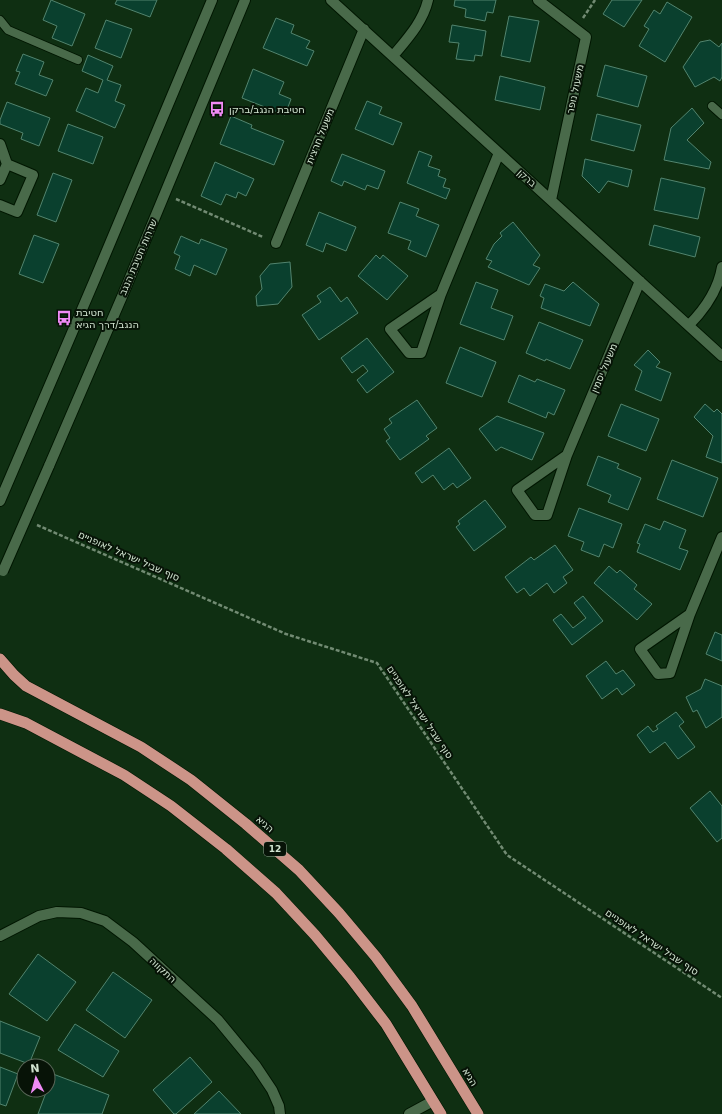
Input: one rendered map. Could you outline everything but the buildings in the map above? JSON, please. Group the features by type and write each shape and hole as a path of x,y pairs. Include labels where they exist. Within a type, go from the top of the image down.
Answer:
{"highway":[{"name":"הגיא","path":"0,659 26,686 141,747 191,780 246,824 299,870 339,913 371,951 412,1006 478,1114"},
{"path":"0,714 26,723 124,775 184,816 226,848 276,893 315,934 386,1024 441,1114"}],"street":[{"path":"0,501 212,0"},
{"name":"שדרות חטיבת הנגב","path":"2,575 165,194 246,0"},
{"name":"ברקן","path":"331,0 722,356"},
{"path":"393,56 411,34 421,18 428,0"},
{"name":"משעול נופר","path":"538,0 586,37 551,200"},
{"name":"משעול חרצית","path":"276,243 364,29"},
{"path":"0,144 7,164 0,180"},
{"path":"441,294 390,329 408,353 421,353 441,294 499,153"},
{"path":"0,205 17,212 33,175 7,164"},
{"path":"689,325 699,315 712,297 722,267"},
{"name":"משעול יסמין","path":"567,455 517,490 535,515 547,515 567,455 640,281"},
{"path":"690,614 640,649 658,674 670,673 690,614 722,537"},
{"name":"התקווה","path":"0,936 39,916 57,912 81,913 105,921 133,942 218,1020 256,1066 272,1090 279,1106 280,1114"},
{"path":"409,1114 433,1101"}],"lane":[{"path":"0,20 8,30 78,60"},
{"path":"712,106 722,115"}],"path":[{"path":"576,30 595,0"},
{"path":"165,194 276,243"},
{"name":"סוף שביל ישראל לאופניים","path":"35,524 286,634 377,663 507,855 722,998"}],"place":[{"name":"חטיבת הנגב/ברקן","path":"217,109"},
{"name":"חטיבת הנגב/דרך הגיא","path":"64,318"}]}
